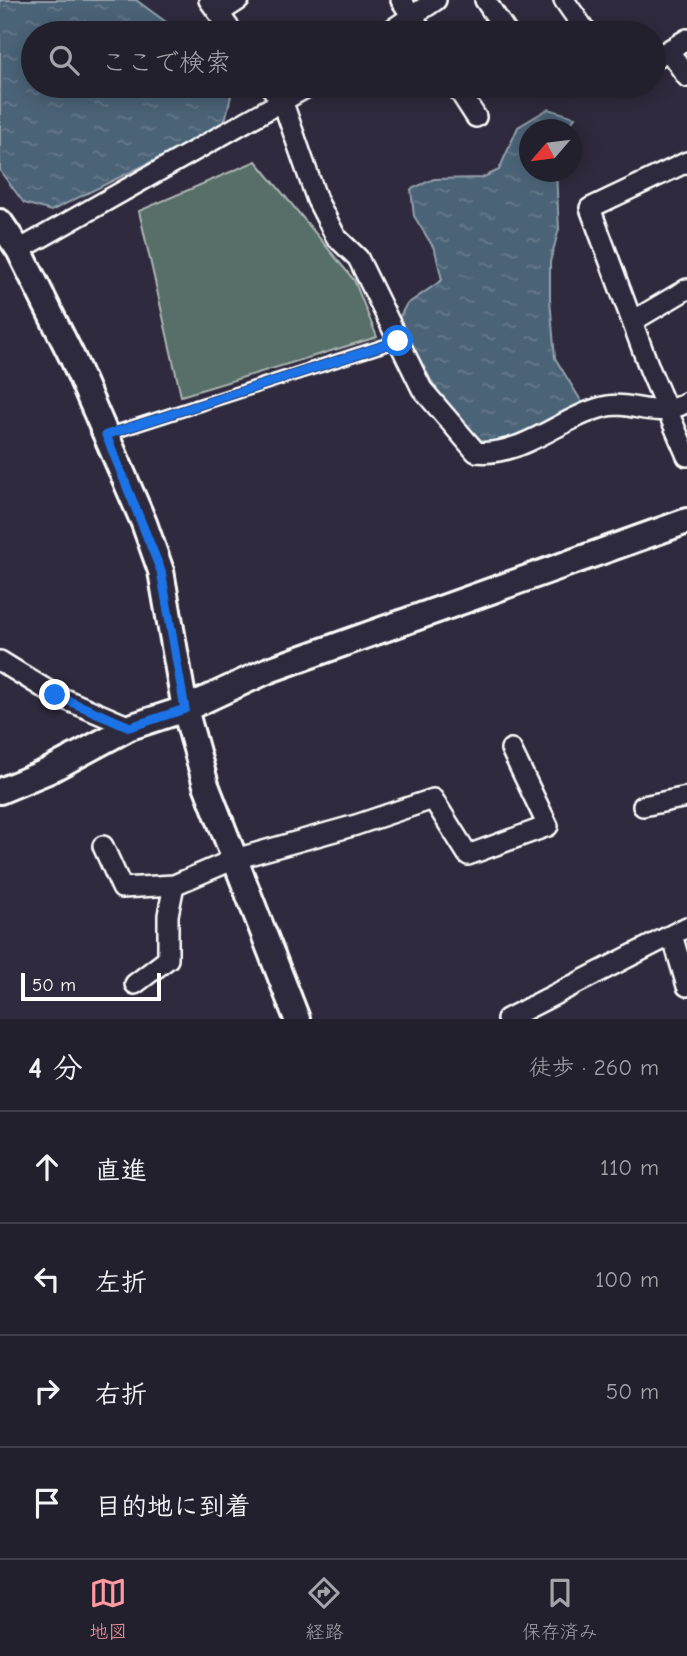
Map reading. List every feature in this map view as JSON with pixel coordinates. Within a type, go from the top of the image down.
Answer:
[{"type":"street","points":[[214,7],[239,0]]},
{"type":"street","points":[[407,8],[436,0]]},
{"type":"street","points":[[485,0],[499,21]]},
{"type":"street","points":[[564,0],[578,21]]},
{"type":"street","points":[[666,52],[687,39]]},
{"type":"street","points":[[666,59],[687,77]]},
{"type":"street","points":[[279,98],[317,200],[336,236],[358,258],[422,389],[476,452],[492,454],[519,445],[604,406],[679,407]]},
{"type":"street","points":[[19,250],[291,98]]},
{"type":"street","points":[[464,98],[476,117]]},
{"type":"street","points":[[687,162],[590,208],[650,370],[679,407],[687,456]]},
{"type":"street","points":[[0,222],[19,250],[74,359],[161,571],[185,709],[206,785],[297,1019]]},
{"type":"street","points":[[633,321],[687,289]]},
{"type":"street","points":[[0,791],[48,771],[130,727],[185,709],[270,670],[687,521]]},
{"type":"street","points":[[0,661],[55,695],[130,727]]},
{"type":"street","points":[[103,846],[122,888],[174,886],[235,859],[356,825],[433,799],[468,855],[548,826],[511,749]]},
{"type":"street","points":[[643,806],[687,797]]},
{"type":"street","points":[[135,984],[168,959],[167,915],[174,886]]},
{"type":"street","points":[[507,1019],[680,931],[687,986]]},
{"type":"lane","points":[[106,435],[398,341]]},
{"type":"green space","points":[[256,161],[354,280],[377,337],[181,396],[139,211]]},
{"type":"water","points":[[0,0],[136,0],[165,21],[21,21],[21,98],[231,98],[225,121],[196,140],[51,211],[24,203],[0,171]]},
{"type":"water","points":[[548,109],[575,117],[574,119],[531,119]]},
{"type":"water","points":[[518,127],[519,182],[557,182],[559,229],[550,262],[555,358],[583,404],[492,450],[447,409],[398,320],[406,305],[442,280],[435,250],[414,216],[411,189],[434,179],[482,178],[499,170]]},
{"type":"route","points":[[55,695],[130,727],[185,709],[161,571],[144,523],[106,435],[398,341]]}]
